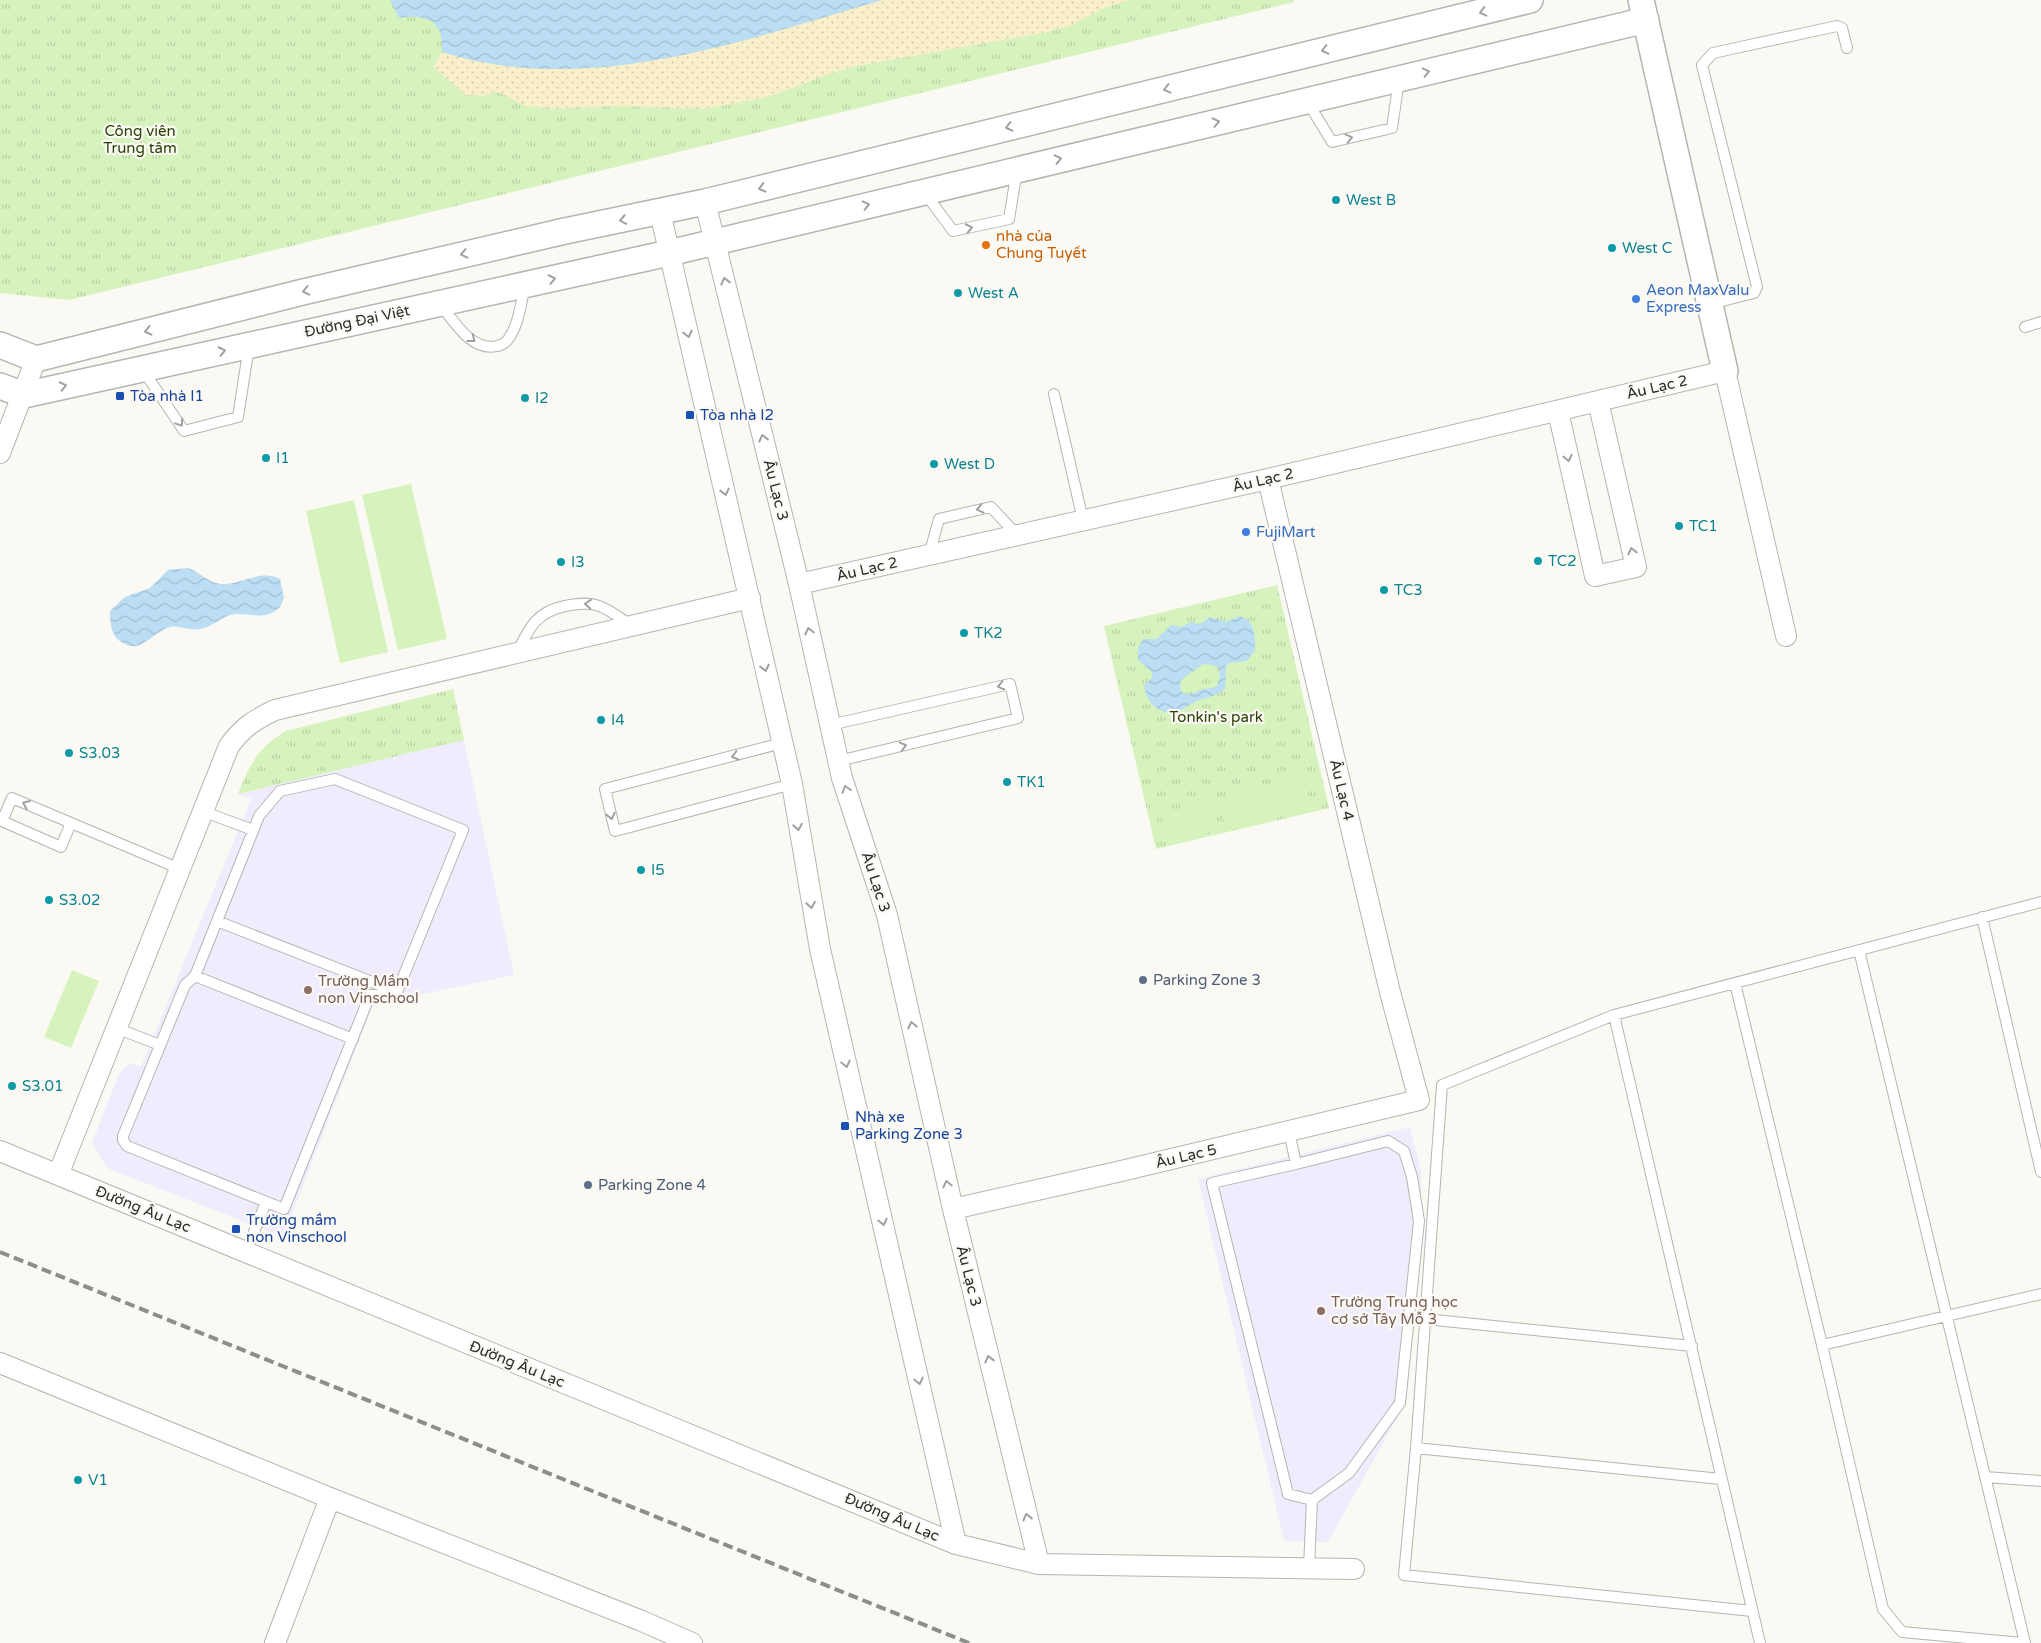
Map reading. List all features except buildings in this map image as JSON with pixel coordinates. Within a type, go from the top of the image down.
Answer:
[{"type":"street","points":[[0,346],[36,360],[303,292],[565,231],[705,202],[1530,0]]},
{"type":"street","points":[[1644,10],[1709,304],[1786,636]]},
{"type":"street","name":"Đường Đại Việt","points":[[24,395],[669,252],[1399,79],[1644,10]]},
{"type":"street","name":"Âu Lạc 3","points":[[705,202],[799,584],[842,778],[887,915],[953,1209],[1038,1564]]},
{"type":"street","points":[[660,212],[792,784],[815,928],[956,1544]]},
{"type":"street","points":[[0,453],[36,360]]},
{"type":"street","name":"Âu Lạc 2","points":[[799,584],[1268,479],[1725,371]]},
{"type":"street","points":[[0,386],[24,395]]},
{"type":"street","points":[[1558,410],[1595,576],[1636,567],[1598,401]]},
{"type":"street","name":"Âu Lạc 4","points":[[1268,479],[1386,973],[1419,1100]]},
{"type":"street","points":[[58,1174],[228,746],[242,729],[258,718],[275,710],[750,598]]},
{"type":"street","name":"Âu Lạc 5","points":[[953,1209],[1289,1132],[1419,1100]]},
{"type":"street","name":"Đường Âu Lạc","points":[[0,1152],[58,1174],[956,1544],[1038,1564],[1296,1572],[1354,1568]]},
{"type":"street","points":[[0,1363],[330,1498],[642,1621],[692,1643]]},
{"type":"street","points":[[275,1643],[330,1498]]},
{"type":"lane","points":[[1709,304],[1754,293],[1757,287],[1702,65],[1713,53],[1837,26],[1842,28],[1847,48]]},
{"type":"lane","points":[[1307,100],[1332,142],[1392,128],[1399,79]]},
{"type":"lane","points":[[924,191],[953,232],[1009,219],[1017,169]]},
{"type":"lane","points":[[440,303],[472,341],[485,347],[498,346],[505,343],[513,330],[525,284]]},
{"type":"lane","points":[[2025,327],[2041,322]]},
{"type":"lane","points":[[142,369],[184,431],[238,417],[249,345]]},
{"type":"lane","points":[[1054,394],[1083,520]]},
{"type":"lane","points":[[929,555],[939,519],[990,507],[1017,535]]},
{"type":"lane","points":[[517,652],[528,630],[536,620],[544,612],[557,607],[574,604],[597,605],[631,626]]},
{"type":"lane","points":[[830,724],[1010,684],[1018,718],[838,761]]},
{"type":"lane","points":[[782,743],[605,789],[615,831],[792,784]]},
{"type":"lane","points":[[335,779],[463,830],[397,992],[370,995],[284,1209],[124,1143],[123,1136],[160,1045],[185,986],[195,976],[259,816],[280,790],[335,779]]},
{"type":"lane","points":[[71,823],[61,847],[2,821],[12,798],[179,868]]},
{"type":"lane","points":[[202,811],[254,830]]},
{"type":"lane","points":[[1752,1611],[1404,1574],[1416,1448],[1442,1085],[1614,1015],[2041,902]]},
{"type":"lane","points":[[1982,917],[2041,1172]]},
{"type":"lane","points":[[217,921],[397,992]]},
{"type":"lane","points":[[1735,983],[1883,1609],[1902,1632],[2024,1643],[1858,950]]},
{"type":"lane","points":[[195,976],[353,1040]]},
{"type":"lane","points":[[1614,1015],[1692,1346],[1720,1479],[1760,1643]]},
{"type":"lane","points":[[116,1028],[160,1045]]},
{"type":"lane","points":[[1289,1132],[1296,1164]]},
{"type":"lane","points":[[1296,1572],[1312,1500],[1349,1473],[1400,1403],[1419,1222],[1412,1177],[1404,1151],[1388,1141],[1212,1183],[1288,1494],[1312,1500]]},
{"type":"lane","points":[[246,1252],[266,1202]]},
{"type":"lane","points":[[1822,1345],[2041,1294]]},
{"type":"lane","points":[[1425,1320],[1692,1346]]},
{"type":"lane","points":[[1416,1448],[1720,1479]]},
{"type":"lane","points":[[1985,1477],[2041,1481]]},
{"type":"shaded area","name":"Trường Mầm non Vinschool","points":[[464,740],[514,975],[373,1005],[283,1237],[107,1168],[92,1143],[119,1074],[130,1063],[141,1067],[251,799],[238,794]]},
{"type":"shaded area","name":"Trường Trung học cơ sở Tây Mỗ 3","points":[[1410,1127],[1421,1170],[1420,1220],[1406,1402],[1328,1542],[1284,1541],[1198,1179]]},
{"type":"green space","name":"Công viên Trung tâm","points":[[0,0],[1294,0],[1294,2],[69,300],[0,293]]},
{"type":"green space","points":[[411,484],[447,639],[398,650],[362,495]]},
{"type":"green space","points":[[354,500],[388,652],[340,663],[306,511]]},
{"type":"green space","name":"Tonkin's park","points":[[1277,585],[1329,808],[1156,849],[1104,626]]},
{"type":"green space","points":[[453,689],[464,740],[238,794],[246,774],[261,750],[286,731]]},
{"type":"green space","points":[[1304,777],[1311,808],[1226,828],[1219,798]]},
{"type":"green space","points":[[1211,801],[1218,830],[1167,842],[1160,813]]},
{"type":"green space","points":[[72,970],[99,981],[71,1048],[44,1037]]},
{"type":"sand","points":[[882,0],[1130,0],[1106,7],[1070,26],[1043,33],[857,66],[835,72],[769,97],[703,109],[617,106],[554,109],[525,106],[496,92],[483,96],[466,95],[433,67],[442,52],[496,65],[552,69],[608,67],[664,59],[720,47]]},
{"type":"water","points":[[390,0],[882,0],[720,47],[664,59],[608,67],[552,69],[496,65],[442,52],[441,36],[435,24],[418,17],[399,18]]},
{"type":"water","points":[[188,568],[213,582],[223,584],[258,576],[273,576],[280,579],[284,598],[280,607],[269,614],[231,615],[200,629],[170,627],[137,646],[131,646],[120,641],[114,634],[111,626],[110,611],[125,597],[150,588],[168,570]]},
{"type":"water","points":[[1239,616],[1248,621],[1253,629],[1255,650],[1247,661],[1229,663],[1226,666],[1225,689],[1176,712],[1164,711],[1154,706],[1147,697],[1144,685],[1152,678],[1152,672],[1138,660],[1138,648],[1143,639],[1157,639],[1171,625],[1182,627],[1191,622],[1202,623],[1210,617],[1226,622]],"holes":[[[1203,664],[1219,668],[1220,676],[1217,686],[1190,694],[1182,692],[1180,688],[1181,680]]]},
{"type":"railway","points":[[0,1252],[969,1643]]},
{"type":"place","name":"West B","points":[[1336,200]]},
{"type":"place","name":"nhà của Chung Tuyết","points":[[986,245]]},
{"type":"place","name":"West C","points":[[1612,248]]},
{"type":"place","name":"West A","points":[[958,293]]},
{"type":"place","name":"Aeon MaxValu Express","points":[[1636,299]]},
{"type":"place","name":"Tòa nhà I1","points":[[120,396]]},
{"type":"place","name":"I2","points":[[525,398]]},
{"type":"place","name":"Tòa nhà I2","points":[[690,415]]},
{"type":"place","name":"I1","points":[[266,458]]},
{"type":"place","name":"West D","points":[[934,464]]},
{"type":"place","name":"TC1","points":[[1679,526]]},
{"type":"place","name":"FujiMart","points":[[1246,532]]},
{"type":"place","name":"TC2","points":[[1538,561]]},
{"type":"place","name":"I3","points":[[561,562]]},
{"type":"place","name":"TC3","points":[[1384,590]]},
{"type":"place","name":"TK2","points":[[964,633]]},
{"type":"place","name":"I4","points":[[601,720]]},
{"type":"place","name":"S3.03","points":[[69,753]]},
{"type":"place","name":"TK1","points":[[1007,782]]},
{"type":"place","name":"I5","points":[[641,870]]},
{"type":"place","name":"S3.02","points":[[49,900]]},
{"type":"place","name":"Parking Zone 3","points":[[1143,980]]},
{"type":"place","name":"Trường Mầm non Vinschool","points":[[308,990]]},
{"type":"place","name":"S3.01","points":[[12,1086]]},
{"type":"place","name":"Nhà xe Parking Zone 3","points":[[845,1126]]},
{"type":"place","name":"Parking Zone 4","points":[[588,1185]]},
{"type":"place","name":"Trường mầm non Vinschool","points":[[236,1229]]},
{"type":"place","name":"Trường Trung học cơ sở Tây Mỗ 3","points":[[1321,1311]]},
{"type":"place","name":"V1","points":[[78,1480]]}]
